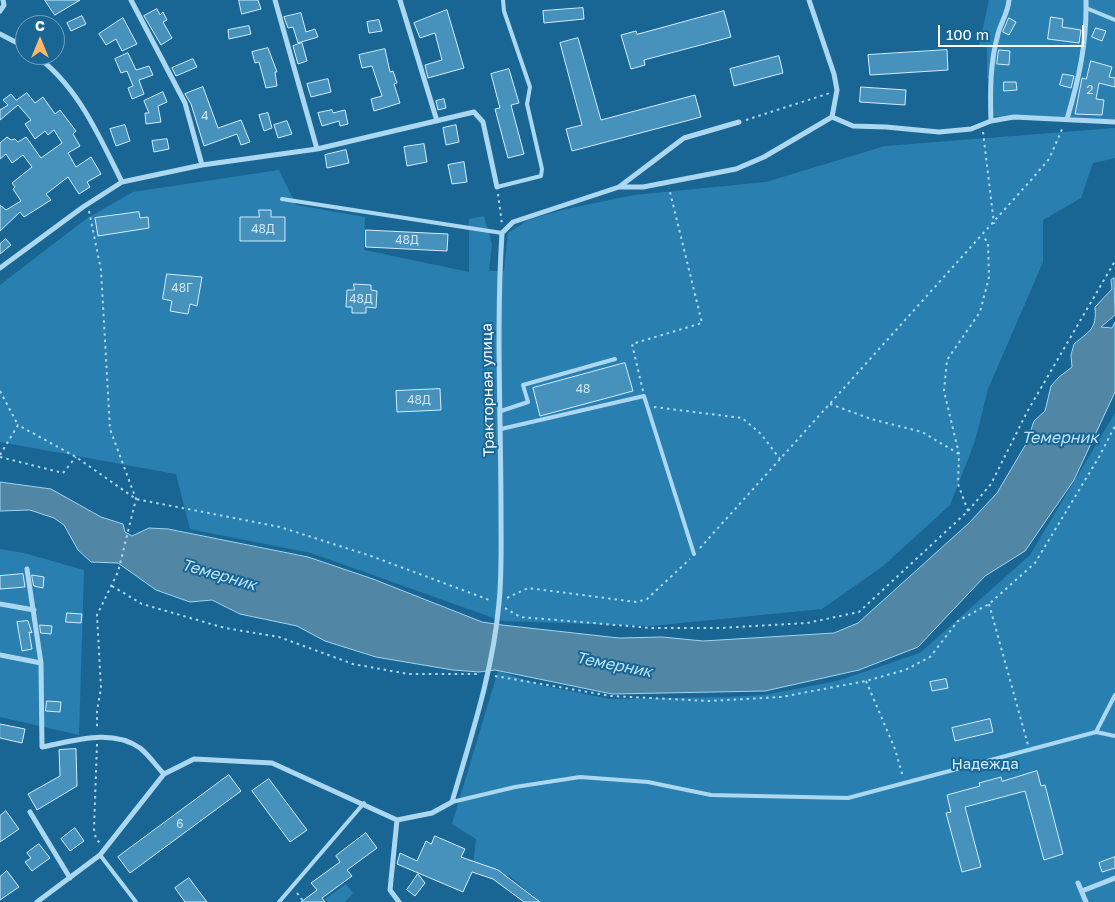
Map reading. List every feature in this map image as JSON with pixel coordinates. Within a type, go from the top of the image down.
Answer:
[{"type":"street","points":[[0,11],[4,5],[3,0]]},
{"type":"street","points":[[131,0],[185,103],[202,165]]},
{"type":"street","points":[[275,0],[317,149]]},
{"type":"street","points":[[400,0],[437,121]]},
{"type":"street","points":[[502,233],[514,222],[619,187],[643,187],[736,170],[764,157],[832,117],[837,90],[834,74],[809,0]]},
{"type":"street","points":[[991,121],[990,78],[998,33],[1008,10],[1009,0]]},
{"type":"street","points":[[1067,119],[1080,76],[1084,52],[1086,0]]},
{"type":"street","points":[[0,34],[15,42]]},
{"type":"street","points":[[49,65],[73,92],[92,123],[122,182]]},
{"type":"street","points":[[0,268],[88,204],[122,182],[202,165],[317,149],[474,112],[483,122],[497,187]]},
{"type":"street","points":[[832,117],[854,126],[939,132],[971,129],[991,121],[1014,117],[1115,122]]},
{"type":"street","points":[[619,187],[684,138],[739,122]]},
{"type":"street","name":"Тракторная улица","points":[[452,802],[488,673],[499,604],[501,411],[498,283],[502,233]]},
{"type":"street","points":[[27,569],[41,663],[42,747],[97,736],[125,740],[141,749],[164,774]]},
{"type":"street","points":[[0,604],[34,610]]},
{"type":"street","points":[[0,655],[41,663]]},
{"type":"street","points":[[37,902],[100,855],[164,774],[194,759],[272,763],[364,803],[397,820],[432,813],[452,802]]},
{"type":"street","points":[[30,812],[70,878]]},
{"type":"street","points":[[397,820],[390,890],[399,902]]},
{"type":"street","points":[[1082,891],[1115,878]]},
{"type":"street","points":[[1078,883],[1086,902]]},
{"type":"lane","points":[[497,187],[541,176],[542,169],[527,104],[530,88],[504,12],[503,0]]},
{"type":"lane","points":[[1086,8],[1115,20]]},
{"type":"lane","points":[[282,199],[502,233]]},
{"type":"lane","points":[[501,411],[528,402],[524,385],[615,359]]},
{"type":"lane","points":[[501,430],[644,396],[694,554]]},
{"type":"lane","points":[[1096,732],[1115,695]]},
{"type":"lane","points":[[452,802],[515,787],[580,777],[648,782],[711,795],[848,798],[1096,732],[1115,736]]},
{"type":"lane","points":[[279,902],[364,803]]},
{"type":"lane","points":[[100,855],[136,902]]},
{"type":"path","points":[[739,122],[837,90]]},
{"type":"path","points":[[499,604],[516,592],[528,588],[636,602],[647,599],[694,554],[994,224],[1049,159],[1067,119]]},
{"type":"path","points":[[982,124],[994,224]]},
{"type":"path","points":[[644,396],[632,344],[702,323],[667,182]]},
{"type":"path","points":[[497,187],[501,206],[502,233]]},
{"type":"path","points":[[88,204],[101,270],[110,429],[136,499],[118,572],[97,615],[101,688],[97,711],[94,829],[96,839],[105,849]]},
{"type":"path","points":[[968,511],[958,484],[959,454],[944,391],[947,360],[980,312],[989,277],[988,244],[983,236]]},
{"type":"path","points":[[0,391],[18,425],[76,457],[136,499],[280,527],[371,556],[499,604],[520,617],[652,628],[721,628],[806,623],[860,612],[968,511],[991,484],[1027,412],[1115,261]]},
{"type":"path","points":[[830,404],[871,419],[922,432],[959,454]]},
{"type":"path","points":[[648,406],[742,418],[761,434],[780,459]]},
{"type":"path","points":[[18,425],[0,456],[63,473],[76,457]]},
{"type":"path","points":[[112,586],[142,604],[225,628],[280,637],[352,664],[408,674],[488,673],[611,696],[709,701],[781,697],[866,681],[905,670],[930,657],[958,621],[989,604],[1035,563],[1100,457],[1115,426]]},
{"type":"path","points":[[989,604],[1030,749]]},
{"type":"path","points":[[866,681],[895,749],[904,783]]},
{"type":"path","points":[[292,887],[303,901]]},
{"type":"green space","points":[[989,0],[1115,0],[1115,124],[992,116],[990,78],[987,78],[987,48],[979,46]]},
{"type":"green space","points":[[1115,128],[1115,158],[1093,163],[1081,198],[1043,220],[1043,262],[988,389],[975,441],[950,505],[883,566],[822,609],[651,626],[502,621],[311,553],[190,529],[176,474],[0,442],[0,285],[86,219],[133,192],[279,170],[296,205],[365,217],[364,250],[469,272],[469,219],[484,216],[492,244],[489,271],[504,271],[508,233],[528,220],[566,209],[634,195],[766,182],[885,146]]},
{"type":"green space","name":"Надежда","points":[[1115,413],[1115,902],[540,902],[510,876],[473,868],[476,839],[452,824],[498,671],[540,685],[610,699],[727,697],[764,695],[837,681],[920,653],[1030,555]]},
{"type":"green space","points":[[0,549],[24,553],[84,570],[79,735],[0,717]]},
{"type":"green space","points":[[346,884],[353,893],[345,902],[328,902],[325,899]]},
{"type":"water","name":"Темерник","points":[[1114,278],[1115,315],[1101,327],[1112,328],[1115,322],[1115,392],[1074,480],[1025,551],[985,576],[918,647],[859,670],[765,691],[612,694],[495,670],[479,672],[453,670],[376,657],[325,641],[297,626],[240,614],[212,600],[190,602],[156,590],[118,563],[91,562],[78,550],[64,525],[54,518],[30,510],[0,511],[0,482],[51,489],[101,517],[123,524],[125,532],[132,536],[149,528],[168,529],[308,557],[373,579],[482,622],[502,625],[619,638],[662,637],[703,641],[834,633],[858,623],[969,523],[997,493],[1026,444],[1034,421],[1045,411],[1051,386],[1072,367],[1071,355],[1074,344],[1091,329],[1095,321],[1095,307],[1112,289],[1111,280]]},
{"type":"building","points":[[45,0],[80,0],[55,15]]},
{"type":"building","points":[[239,0],[258,0],[261,9],[242,14]]},
{"type":"building","points":[[583,8],[584,19],[544,23],[543,11]]},
{"type":"building","points":[[157,9],[160,15],[163,12],[167,20],[163,22],[172,38],[161,45],[144,16]]},
{"type":"building","points":[[447,10],[464,68],[428,78],[425,65],[442,60],[435,33],[420,38],[414,23]]},
{"type":"building","points":[[724,11],[731,37],[644,60],[645,65],[631,69],[621,35],[636,31],[637,34]]},
{"type":"building","points":[[301,13],[306,32],[315,29],[318,37],[298,43],[293,27],[288,28],[284,17]]},
{"type":"building","points":[[82,16],[86,24],[71,31],[67,23]]},
{"type":"building","points":[[1051,17],[1063,19],[1062,27],[1081,30],[1079,43],[1048,39]]},
{"type":"building","points":[[123,18],[137,44],[122,51],[116,39],[106,45],[99,34]]},
{"type":"building","points":[[1009,18],[1016,22],[1009,35],[1003,32]]},
{"type":"building","points":[[379,20],[382,31],[369,33],[367,22]]},
{"type":"building","points":[[249,26],[251,34],[229,39],[228,30]]},
{"type":"building","points":[[1096,28],[1106,31],[1102,41],[1092,37]]},
{"type":"building","points":[[578,38],[601,120],[695,95],[701,117],[572,151],[566,129],[582,125],[560,43]]},
{"type":"building","points":[[302,43],[307,61],[298,64],[293,46]]},
{"type":"building","points":[[268,48],[277,72],[275,72],[277,86],[266,88],[259,62],[255,63],[252,52]]},
{"type":"building","points":[[385,49],[390,72],[393,71],[397,83],[394,84],[400,103],[374,111],[371,99],[382,96],[372,66],[362,68],[359,55]]},
{"type":"building","points":[[947,50],[948,70],[870,75],[868,55]]},
{"type":"building","points":[[999,50],[1010,51],[1009,65],[997,64]]},
{"type":"building","points":[[128,53],[136,70],[149,66],[153,75],[139,80],[144,94],[132,99],[128,88],[133,86],[127,71],[121,73],[115,59]]},
{"type":"building","points":[[779,56],[783,73],[734,86],[730,69]]},
{"type":"building","points":[[193,59],[197,67],[176,76],[172,68]]},
{"type":"building","points":[[1091,61],[1112,67],[1109,77],[1115,78],[1115,87],[1099,83],[1096,99],[1104,100],[1102,115],[1075,114],[1082,78],[1086,79]]},
{"type":"building","points":[[509,69],[519,103],[511,105],[524,154],[508,158],[495,109],[500,108],[491,74]]},
{"type":"building","points":[[1063,74],[1074,76],[1071,88],[1060,85]]},
{"type":"building","points":[[328,79],[331,92],[311,97],[307,84]]},
{"type":"building","points":[[1004,82],[1016,82],[1017,90],[1004,91]]},
{"type":"building","points":[[203,87],[218,128],[241,120],[250,142],[241,145],[237,134],[204,146],[191,104],[185,94]]},
{"type":"building","points":[[861,87],[906,90],[905,105],[860,102]]},
{"type":"building","points":[[163,92],[167,102],[158,106],[161,122],[146,124],[145,113],[149,113],[144,101]]},
{"type":"building","points":[[27,93],[35,103],[43,97],[55,114],[60,110],[76,131],[73,134],[80,146],[68,153],[76,167],[91,157],[101,174],[87,182],[90,187],[79,194],[68,177],[46,194],[51,200],[24,217],[20,212],[0,231],[0,205],[6,210],[21,201],[13,189],[15,187],[12,183],[32,167],[23,155],[12,163],[6,154],[0,159],[0,143],[7,137],[18,142],[26,137],[41,158],[62,143],[54,130],[48,135],[45,131],[35,139],[25,124],[31,120],[18,105],[0,120],[0,110],[8,105],[3,100],[11,94],[16,100]]},
{"type":"building","points":[[444,99],[446,108],[438,110],[436,101]]},
{"type":"building","points":[[332,110],[333,113],[345,110],[348,124],[340,126],[339,121],[322,126],[318,113]]},
{"type":"building","points":[[268,113],[272,128],[264,131],[259,115]]},
{"type":"building","points":[[287,121],[292,134],[278,138],[274,125]]},
{"type":"building","points":[[125,125],[130,141],[116,146],[110,129]]},
{"type":"building","points":[[456,125],[459,142],[446,145],[443,128]]},
{"type":"building","points":[[167,139],[169,149],[154,152],[152,141]]},
{"type":"building","points":[[424,144],[427,162],[407,166],[404,147]]},
{"type":"building","points":[[346,150],[349,163],[327,168],[325,155]]},
{"type":"building","points":[[464,162],[467,182],[452,184],[448,165]]},
{"type":"building","points":[[259,210],[271,210],[271,217],[285,217],[285,241],[240,241],[240,217],[259,217]]},
{"type":"building","points":[[139,212],[140,218],[148,217],[149,228],[98,236],[95,218]]},
{"type":"building","points":[[366,230],[448,234],[447,251],[366,247]]},
{"type":"building","points":[[6,239],[11,245],[0,254],[0,244]]},
{"type":"building","points":[[167,274],[202,277],[197,306],[190,304],[188,314],[170,311],[172,301],[163,299]]},
{"type":"building","points":[[354,284],[371,285],[371,290],[377,291],[376,308],[366,307],[366,313],[352,313],[352,307],[346,307],[347,290],[354,290]]},
{"type":"building","points":[[625,363],[633,391],[540,416],[533,388]]},
{"type":"building","points":[[440,389],[441,410],[397,412],[396,391]]},
{"type":"building","points":[[23,574],[25,587],[0,589],[0,576]]},
{"type":"building","points":[[32,575],[44,577],[43,588],[34,586]]},
{"type":"building","points":[[67,613],[82,614],[81,623],[66,622]]},
{"type":"building","points":[[28,621],[32,633],[29,632],[32,649],[22,651],[17,622]]},
{"type":"building","points":[[40,625],[52,626],[51,634],[41,633]]},
{"type":"building","points":[[946,679],[948,688],[932,691],[930,682]]},
{"type":"building","points":[[47,701],[61,702],[60,712],[46,711]]},
{"type":"building","points":[[990,719],[993,732],[955,741],[952,728]]},
{"type":"building","points":[[0,724],[25,729],[22,743],[0,738]]},
{"type":"building","points":[[76,749],[77,786],[37,810],[28,794],[60,776],[59,750]]},
{"type":"building","points":[[1037,771],[1041,786],[1045,785],[1063,854],[1044,860],[1025,791],[965,807],[981,867],[962,872],[946,813],[951,812],[947,795],[980,786],[979,783],[1001,777],[1002,781]]},
{"type":"building","points":[[229,775],[241,791],[130,873],[118,857]]},
{"type":"building","points":[[269,779],[307,830],[290,842],[252,791]]},
{"type":"building","points":[[6,811],[19,829],[0,842],[0,816]]},
{"type":"building","points":[[75,828],[84,841],[70,851],[61,839]]},
{"type":"building","points":[[366,833],[377,848],[347,870],[352,876],[322,898],[325,902],[301,902],[317,890],[311,883],[340,862],[336,856]]},
{"type":"building","points":[[435,836],[465,849],[461,857],[498,870],[540,902],[524,902],[493,879],[472,872],[463,892],[397,864],[400,853],[417,861],[426,841],[431,844]]},
{"type":"building","points":[[39,844],[50,858],[32,871],[25,862],[31,858],[27,853]]},
{"type":"building","points":[[1115,857],[1115,868],[1102,872],[1099,863]]},
{"type":"building","points":[[7,871],[19,887],[0,900],[0,877]]},
{"type":"building","points":[[418,874],[425,883],[415,896],[407,890]]},
{"type":"building","points":[[189,878],[207,902],[185,902],[175,888]]}]
